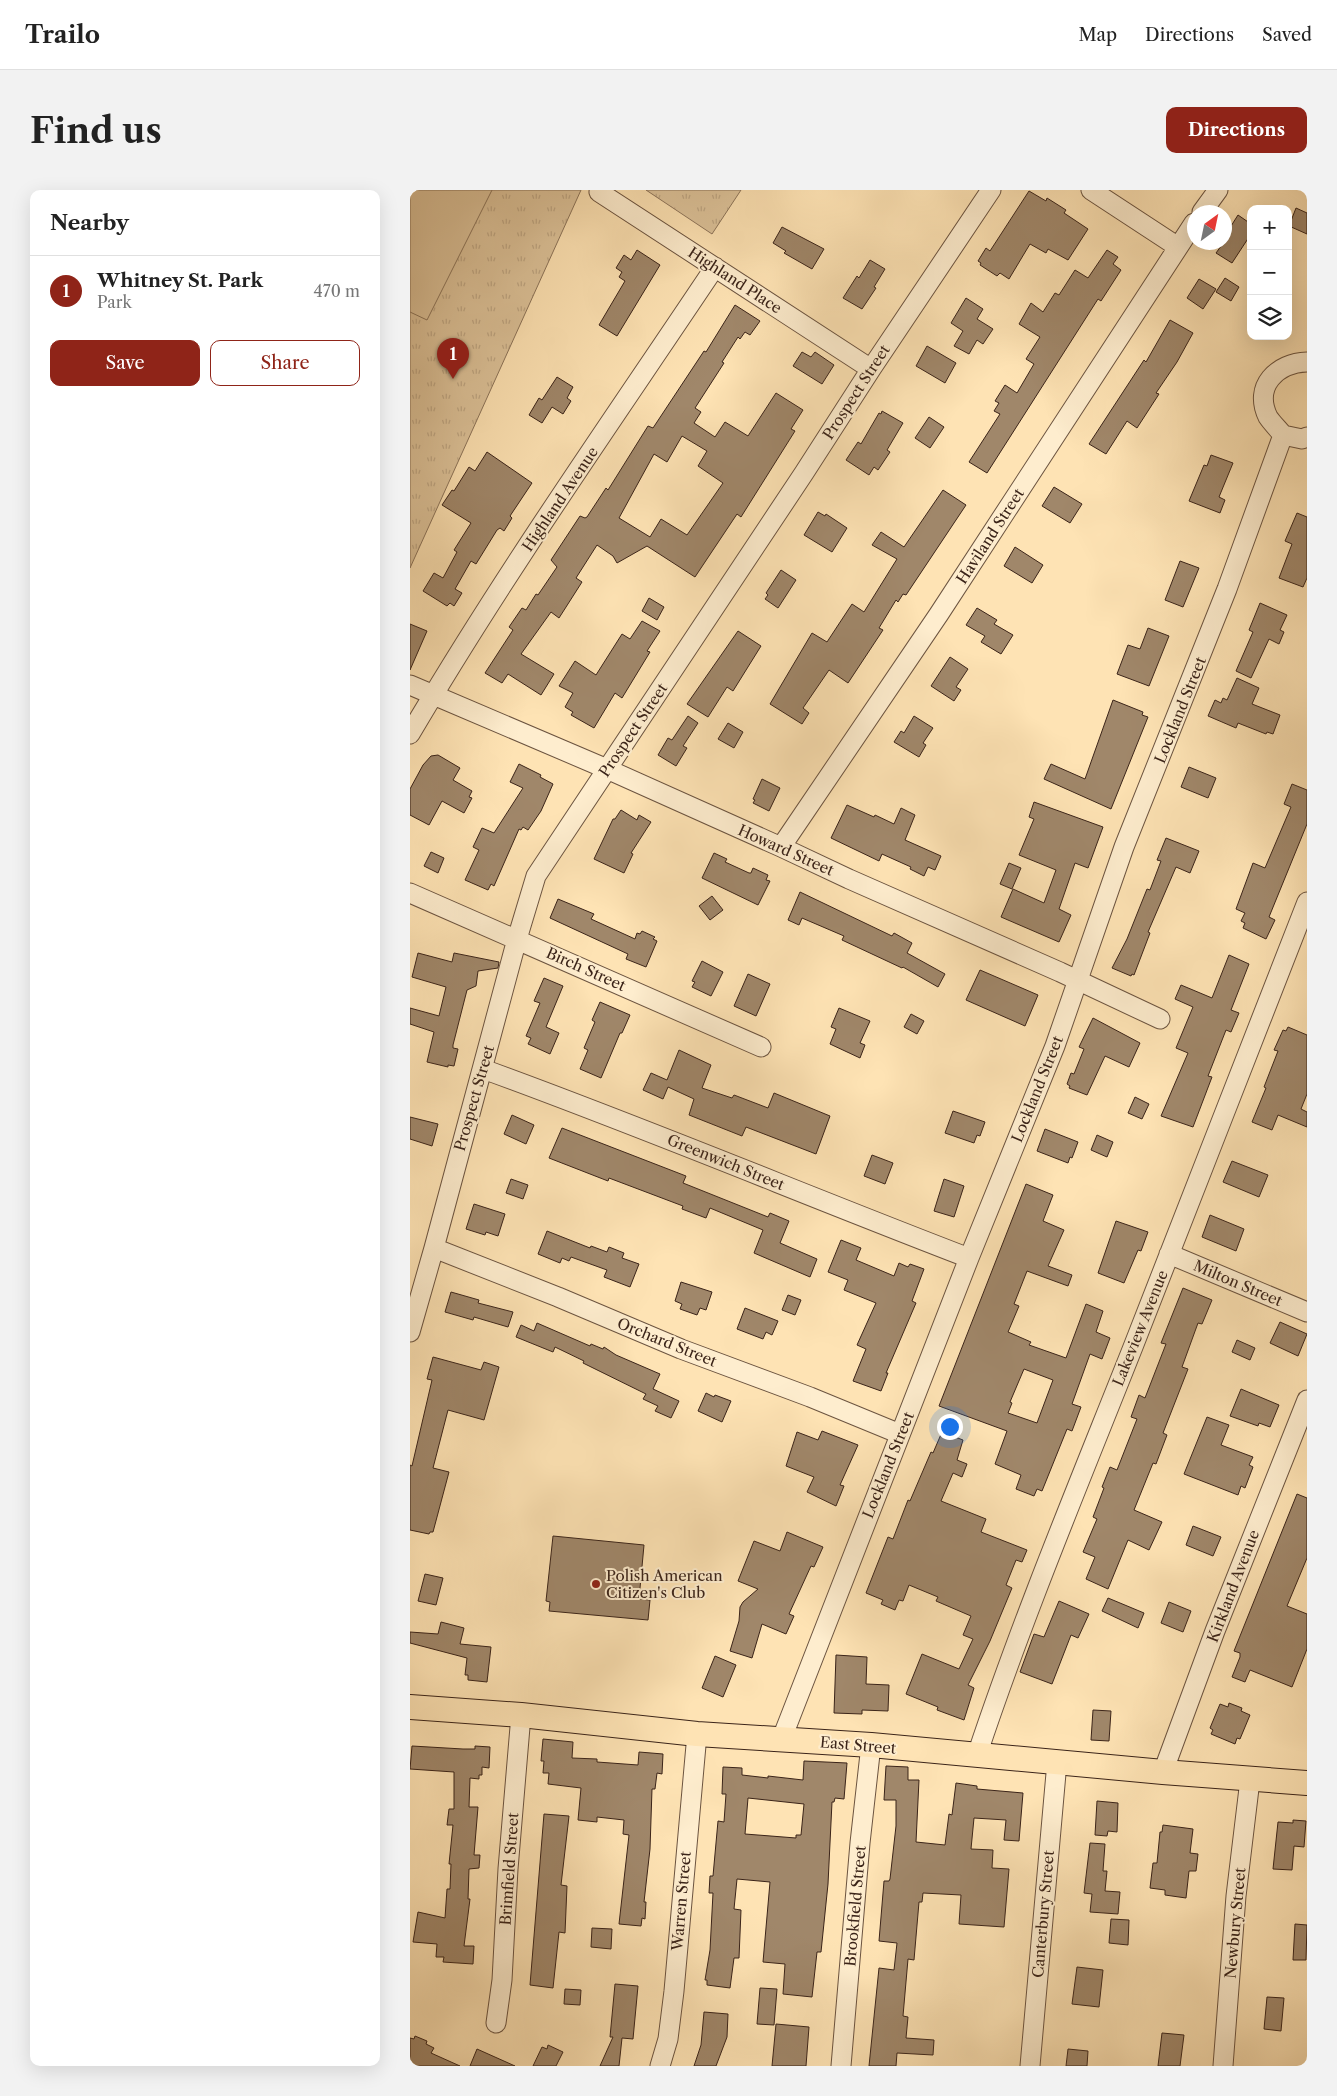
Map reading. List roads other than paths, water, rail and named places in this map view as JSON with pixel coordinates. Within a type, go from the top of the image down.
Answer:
[{"type":"main road","name":"East Street","points":[[410,1707],[521,1715],[697,1734],[871,1745],[1250,1780],[1307,1783]]},
{"type":"street","name":"Prospect Street","points":[[410,1332],[517,939],[536,876],[991,190]]},
{"type":"street","points":[[1091,190],[1178,247]]},
{"type":"street","points":[[1207,205],[1218,190]]},
{"type":"street","name":"Highland Place","points":[[599,192],[871,369]]},
{"type":"street","name":"Haviland Street","points":[[782,847],[939,614],[1187,234]]},
{"type":"street","name":"Highland Avenue","points":[[410,734],[432,696],[528,546],[714,267]]},
{"type":"street","points":[[1307,362],[1293,363],[1278,371],[1266,383],[1264,398],[1268,417],[1283,435],[1302,439],[1307,437]]},
{"type":"street","name":"Lockland Street","points":[[782,1738],[969,1258],[1055,1046],[1124,847],[1222,604],[1283,435]]},
{"type":"street","name":"Howard Street","points":[[410,685],[782,847],[1160,1020]]},
{"type":"street","name":"Birch Street","points":[[410,893],[761,1047]]},
{"type":"street","name":"Lakeview Avenue","points":[[977,1755],[1021,1629],[1067,1510],[1307,902]]},
{"type":"street","name":"Greenwich Street","points":[[483,1069],[584,1106],[969,1258]]},
{"type":"street","name":"Orchard Street","points":[[434,1248],[558,1297],[681,1349],[810,1397],[900,1434]]},
{"type":"street","name":"Milton Street","points":[[1169,1254],[1307,1312]]},
{"type":"street","name":"Kirkland Avenue","points":[[1164,1772],[1216,1631],[1307,1400]]},
{"type":"street","name":"Brimfield Street","points":[[496,2023],[502,1980],[508,1869],[521,1715]]},
{"type":"street","name":"Warren Street","points":[[660,2066],[668,2039],[674,1991],[697,1734]]},
{"type":"street","name":"Brookfield Street","points":[[841,2066],[860,1843],[871,1745]]},
{"type":"street","name":"Canterbury Street","points":[[1030,2066],[1057,1762]]},
{"type":"street","name":"Newbury Street","points":[[1223,2066],[1236,1896],[1250,1780]]},
{"type":"place","name":"Whitney St. Park","points":[[453,379]]},
{"type":"place","name":"Polish American Citizen's Club","points":[[596,1584]]}]
